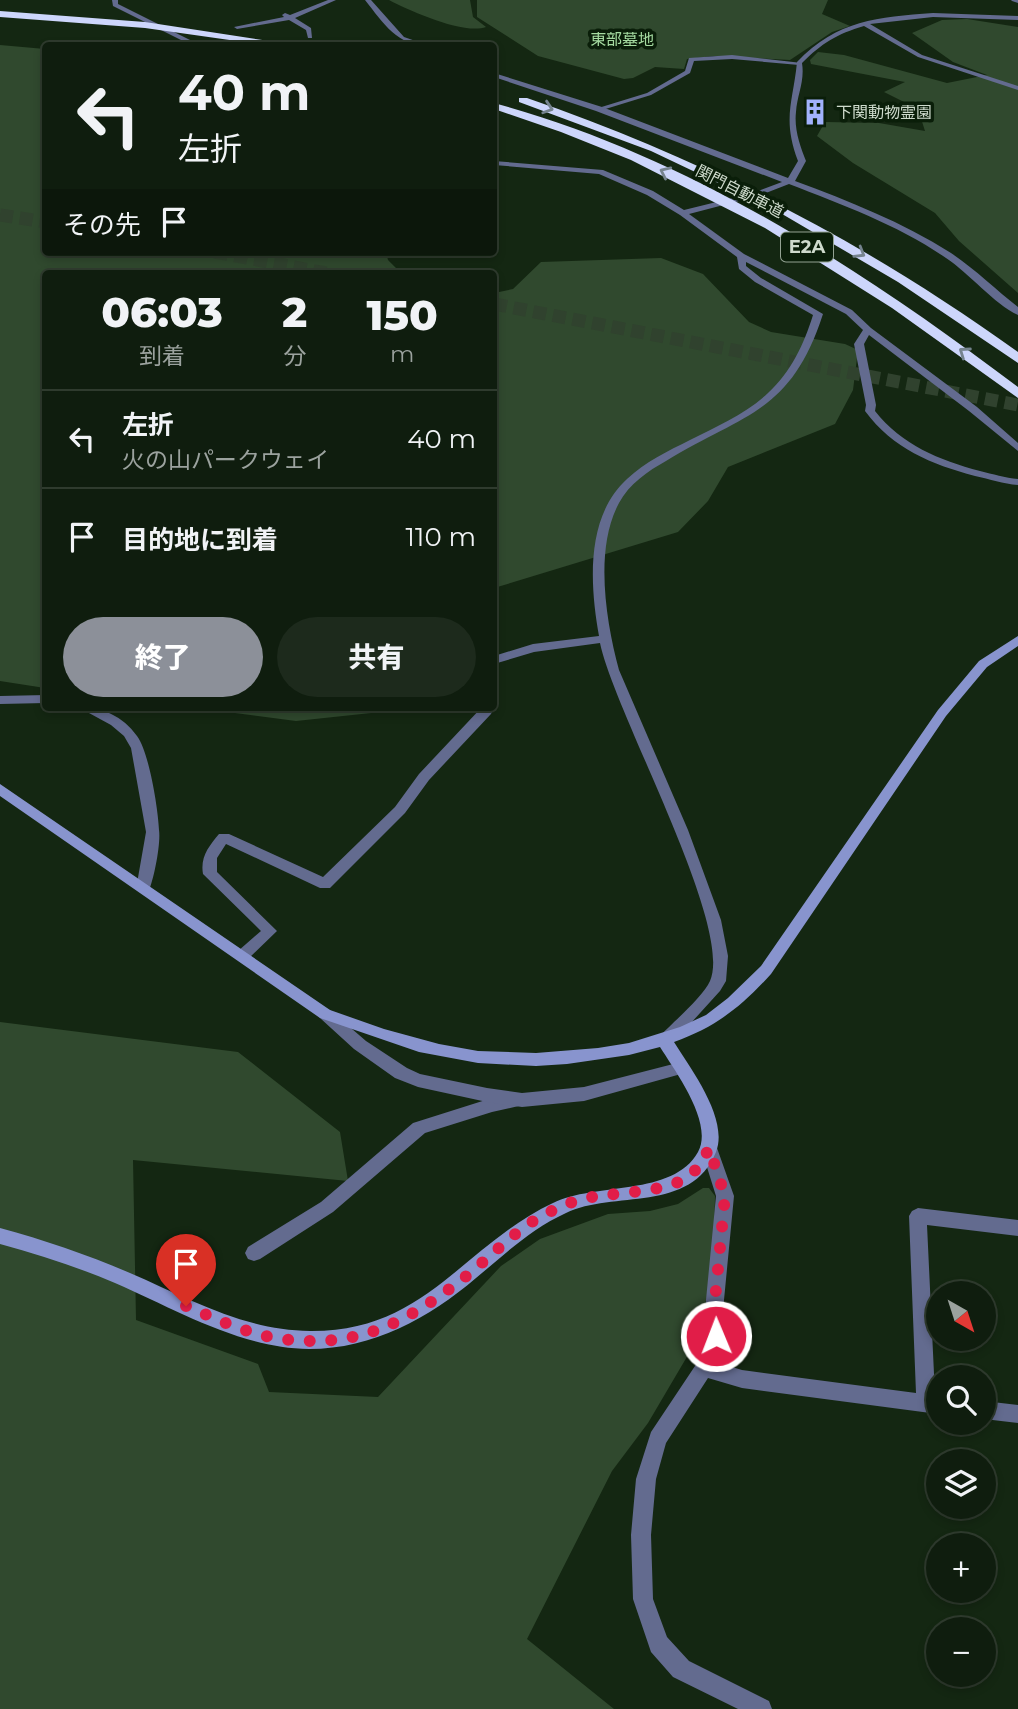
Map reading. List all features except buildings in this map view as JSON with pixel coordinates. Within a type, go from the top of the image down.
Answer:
[{"type":"highway","points":[[0,14],[201,31],[271,42]]},
{"type":"highway","points":[[0,24],[130,34],[191,42]]},
{"type":"highway","points":[[77,32],[130,34]]},
{"type":"highway","name":"関門自動車道","points":[[506,95],[601,127],[671,155],[782,208],[884,268],[1018,359]]},
{"type":"highway","name":"関門自動車道","points":[[497,107],[577,134],[700,189],[791,237],[918,320],[1018,394]]},
{"type":"street","points":[[115,0],[115,5],[120,10],[191,42]]},
{"type":"street","points":[[237,27],[289,18],[333,0]]},
{"type":"street","points":[[368,0],[402,38],[414,42]]},
{"type":"street","points":[[313,8],[322,12]]},
{"type":"street","points":[[279,11],[309,29],[310,37]]},
{"type":"street","points":[[799,63],[810,51],[834,36],[865,24],[897,17],[929,14],[1018,18]]},
{"type":"street","points":[[865,24],[920,56],[1018,88]]},
{"type":"street","points":[[598,109],[665,87],[688,72],[691,59],[732,57],[799,63]]},
{"type":"street","points":[[684,213],[773,188],[796,176],[802,161],[793,134],[792,111],[801,76],[799,63]]},
{"type":"street","points":[[497,76],[598,109],[859,208],[919,237],[966,267],[1018,312]]},
{"type":"street","points":[[497,163],[584,169],[609,174],[684,213],[741,256],[838,306],[973,409],[1018,448]]},
{"type":"street","points":[[666,1041],[718,982],[722,958],[717,925],[702,881],[613,671],[599,590],[601,544],[606,520],[623,490],[653,464],[758,407],[783,384],[809,346],[818,314],[758,280],[742,267],[741,256]]},
{"type":"street","points":[[867,330],[859,344],[870,411],[880,426],[915,451],[936,462],[1018,482]]},
{"type":"street","points":[[497,659],[533,648],[606,639]]},
{"type":"street","points":[[325,1014],[385,1036],[478,1057],[566,1056],[612,1051],[666,1041],[713,1018],[741,996],[766,970],[942,713],[983,664],[1018,640]]},
{"type":"street","points":[[0,701],[42,699]]},
{"type":"street","points":[[92,711],[121,725],[132,736],[138,748],[153,832],[143,889]]},
{"type":"street","points":[[243,955],[270,931],[210,874],[207,864],[210,856],[224,837],[325,884],[400,810],[424,777],[487,711]]},
{"type":"street","points":[[0,789],[243,955],[325,1014],[387,1065],[418,1080],[487,1096],[522,1100]]},
{"type":"street","points":[[666,1041],[699,1098],[708,1127],[709,1148],[725,1196],[715,1300],[716,1336],[704,1368],[658,1438],[646,1479],[641,1535],[643,1599],[659,1644],[681,1669],[761,1709]]},
{"type":"street","points":[[254,1253],[327,1207],[419,1128],[492,1105],[583,1094],[681,1068]]},
{"type":"street","points":[[0,1236],[121,1278],[226,1323],[274,1338],[342,1339],[376,1332],[406,1319],[468,1274],[519,1231],[550,1212],[579,1200],[659,1188],[690,1176],[709,1148]]},
{"type":"street","points":[[929,1365],[918,1216],[1018,1228]]},
{"type":"street","points":[[704,1368],[742,1379],[926,1404]]},
{"type":"street","points":[[996,1411],[1018,1414]]},
{"type":"green space","points":[[389,0],[470,0],[473,17],[486,27],[476,29],[451,25]]},
{"type":"green space","name":"東部墓地","points":[[477,0],[828,0],[822,14],[850,26],[832,32],[790,60],[713,56],[687,59],[684,69],[655,67],[633,78],[624,79],[538,56],[477,17]]},
{"type":"green space","points":[[967,19],[1018,27],[1018,293],[959,241],[935,213],[853,163],[817,136],[825,122],[879,123],[925,131],[918,109],[884,92],[905,82],[811,64],[810,60],[818,52],[844,55],[947,83],[987,75],[953,62],[912,33],[942,20]]},
{"type":"green space","points":[[0,45],[42,49],[42,256],[387,256],[398,270],[42,270],[42,688],[0,681]]},
{"type":"green space","points":[[661,258],[703,274],[749,322],[771,332],[845,344],[858,350],[853,390],[835,424],[728,467],[708,501],[678,532],[497,587],[497,292],[513,289],[541,262]]},
{"type":"green space","points":[[220,711],[390,711],[296,721]]},
{"type":"green space","points":[[0,1022],[238,1052],[340,1132],[348,1181],[133,1160],[136,1320],[258,1364],[269,1392],[378,1397],[501,1266],[540,1239],[608,1214],[650,1211],[678,1204],[703,1188],[709,1188],[715,1196],[713,1280],[688,1355],[648,1423],[612,1471],[527,1639],[614,1709],[0,1709]]},
{"type":"tunnel","points":[[0,215],[42,221]]},
{"type":"tunnel","points":[[236,256],[310,270]]},
{"type":"tunnel","points":[[497,305],[1018,405]]},
{"type":"place","name":"下関動物霊園","points":[[815,112]]},
{"type":"route","points":[[186,1306],[226,1323],[274,1338],[342,1339],[376,1332],[406,1319],[468,1274],[519,1231],[550,1212],[579,1200],[659,1188],[690,1176],[701,1164],[709,1148],[719,1170],[725,1196],[715,1300],[716,1336]]}]
